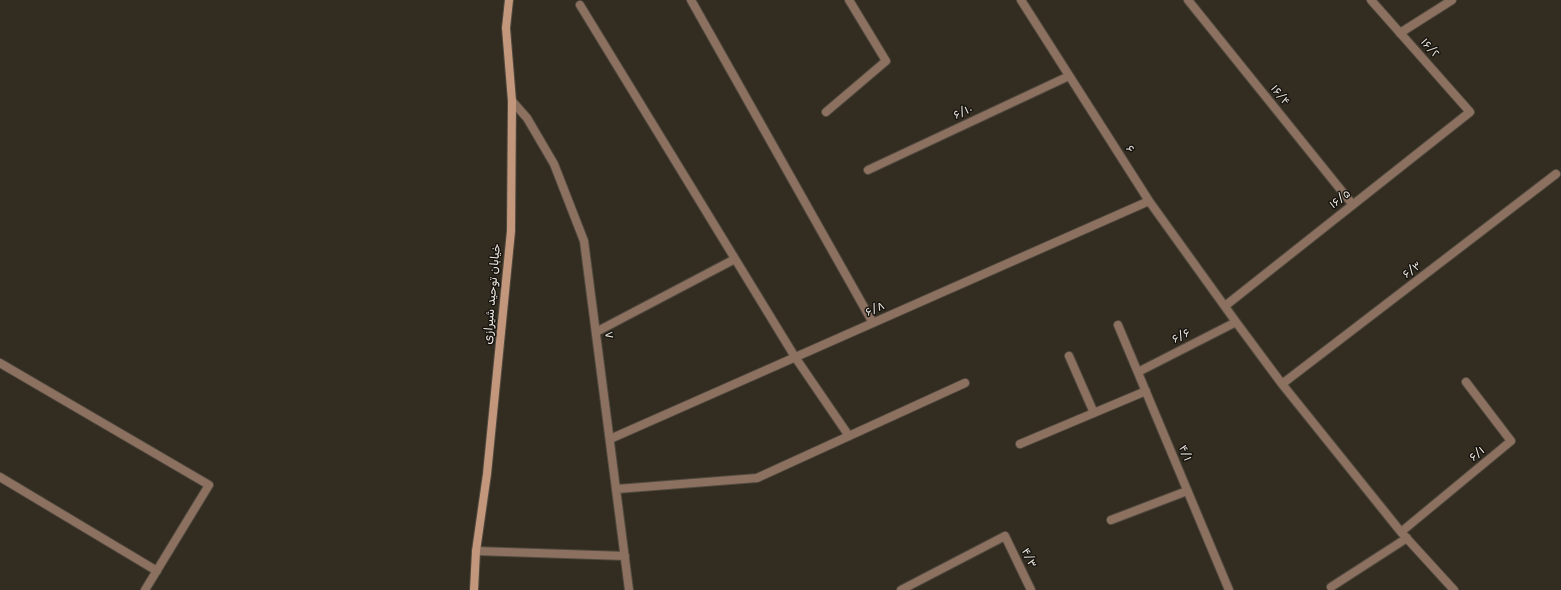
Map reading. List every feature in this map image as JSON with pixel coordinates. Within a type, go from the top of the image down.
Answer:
[{"type":"street","name":"خیابان توحید شیرازی","points":[[474,590],[476,550],[487,474],[510,231],[512,101],[506,28],[509,0]]},
{"type":"street","points":[[691,0],[873,323]]},
{"type":"street","points":[[826,112],[886,61],[849,0]]},
{"type":"street","name":"۶","points":[[1021,0],[1149,201],[1236,322],[1282,384],[1404,535],[1454,590]]},
{"type":"street","name":"۱۶/۴","points":[[1188,0],[1353,205]]},
{"type":"street","name":"۱۶/۲","points":[[1371,0],[1470,112]]},
{"type":"street","points":[[1400,33],[1452,0]]},
{"type":"street","points":[[580,5],[795,357],[849,436]]},
{"type":"street","name":"۶/۱۰","points":[[868,170],[1069,76]]},
{"type":"street","name":"۷","points":[[512,101],[527,118],[554,164],[584,241],[629,590]]},
{"type":"street","name":"۱۶/۵","points":[[1225,306],[1470,112]]},
{"type":"street","name":"۶/۳","points":[[1282,384],[1556,174]]},
{"type":"street","name":"۶/۸","points":[[610,439],[1149,201]]},
{"type":"street","points":[[596,332],[735,259]]},
{"type":"street","name":"۶/۶","points":[[1138,372],[1236,322]]},
{"type":"street","name":"۴/۱","points":[[1118,325],[1229,590]]},
{"type":"street","points":[[1069,356],[1094,413]]},
{"type":"street","points":[[0,363],[209,485],[145,590]]},
{"type":"street","name":"۶/۱","points":[[1404,535],[1511,441],[1466,382]]},
{"type":"street","points":[[617,489],[757,478],[965,383]]},
{"type":"street","points":[[1020,444],[1146,391]]},
{"type":"street","points":[[0,477],[157,571]]},
{"type":"street","points":[[1111,520],[1187,491]]},
{"type":"street","points":[[1331,587],[1404,535]]},
{"type":"street","name":"۴/۳","points":[[901,590],[1006,536],[1031,590]]},
{"type":"street","points":[[476,550],[625,556]]}]
